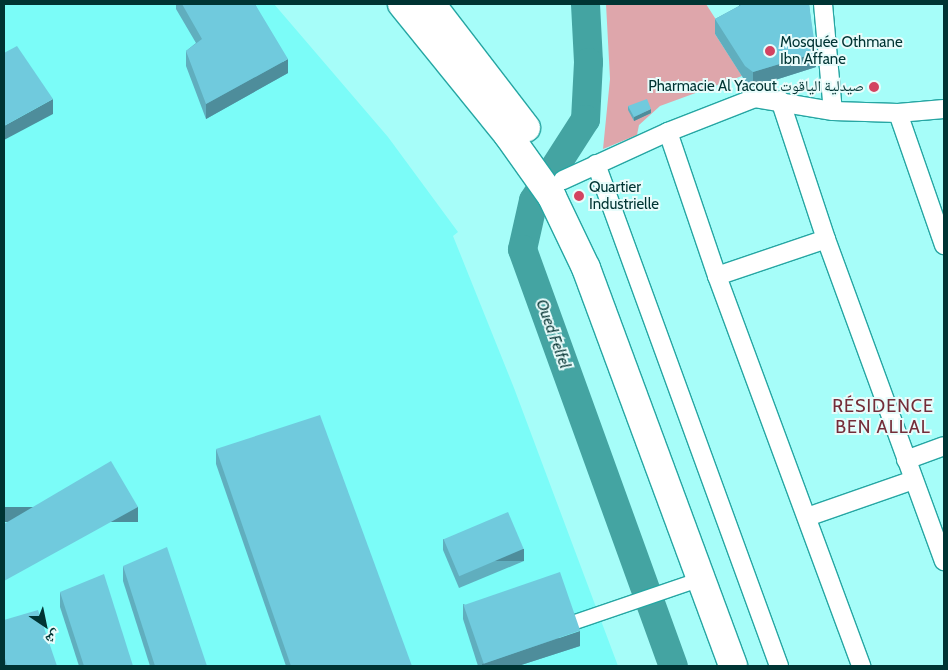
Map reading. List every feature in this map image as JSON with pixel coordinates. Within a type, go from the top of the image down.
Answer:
[{"type":"highway","points":[[402,4],[552,176],[733,666]]},
{"type":"highway","points":[[431,4],[552,176],[748,666]]},
{"type":"street","points":[[823,4],[833,111]]},
{"type":"street","points":[[552,176],[596,164],[668,132],[755,98],[780,100],[833,111],[898,113],[944,109]]},
{"type":"street","points":[[780,100],[826,239],[944,561]]},
{"type":"street","points":[[898,113],[944,245]]},
{"type":"street","points":[[668,132],[717,276],[861,666]]},
{"type":"street","points":[[596,164],[779,666]]},
{"type":"street","points":[[717,276],[826,239]]},
{"type":"street","points":[[906,460],[944,446]]},
{"type":"street","points":[[807,517],[913,480]]},
{"type":"street","points":[[572,623],[701,579]]},
{"type":"shaded area","points":[[4,4],[274,4],[388,137],[458,232],[453,236],[514,388],[618,666],[4,666]]},
{"type":"shaded area","points":[[606,4],[706,4],[722,29],[715,34],[742,76],[660,106],[639,125],[637,135],[603,149],[610,79]]},
{"type":"building","points":[[182,4],[255,4],[288,59],[206,104],[186,51],[202,39]]},
{"type":"building","name":"Mosquée Othmane Ibn Affane","points":[[740,4],[809,4],[816,53],[753,72],[745,66],[715,19]]},
{"type":"building","points":[[17,46],[53,99],[4,126],[4,53]]},
{"type":"building","points":[[647,99],[651,109],[634,117],[628,106]]},
{"type":"building","points":[[320,415],[412,666],[291,666],[216,449]]},
{"type":"building","points":[[111,461],[138,507],[4,581],[4,524]]},
{"type":"building","points":[[508,512],[524,549],[459,576],[444,539]]},
{"type":"building","points":[[167,547],[207,666],[155,666],[123,566]]},
{"type":"building","points":[[560,572],[580,631],[484,664],[464,605]]},
{"type":"building","points":[[104,574],[133,666],[84,666],[60,592]]},
{"type":"building","points":[[38,610],[57,666],[7,666],[4,655],[4,620]]},
{"type":"waterway","name":"Oued Felfel","points":[[585,4],[588,62],[585,119],[533,200],[522,249],[673,666]]},
{"type":"place","name":"Mosquée Othmane Ibn Affane","points":[[770,51]]},
{"type":"place","name":"Pharmacie Al Yacout صيدلية الياقوت","points":[[874,87]]},
{"type":"place","name":"Quartier Industrielle","points":[[579,196]]},
{"type":"district","name":"RÉSIDENCE BEN ALLAL","points":[[883,417]]}]
